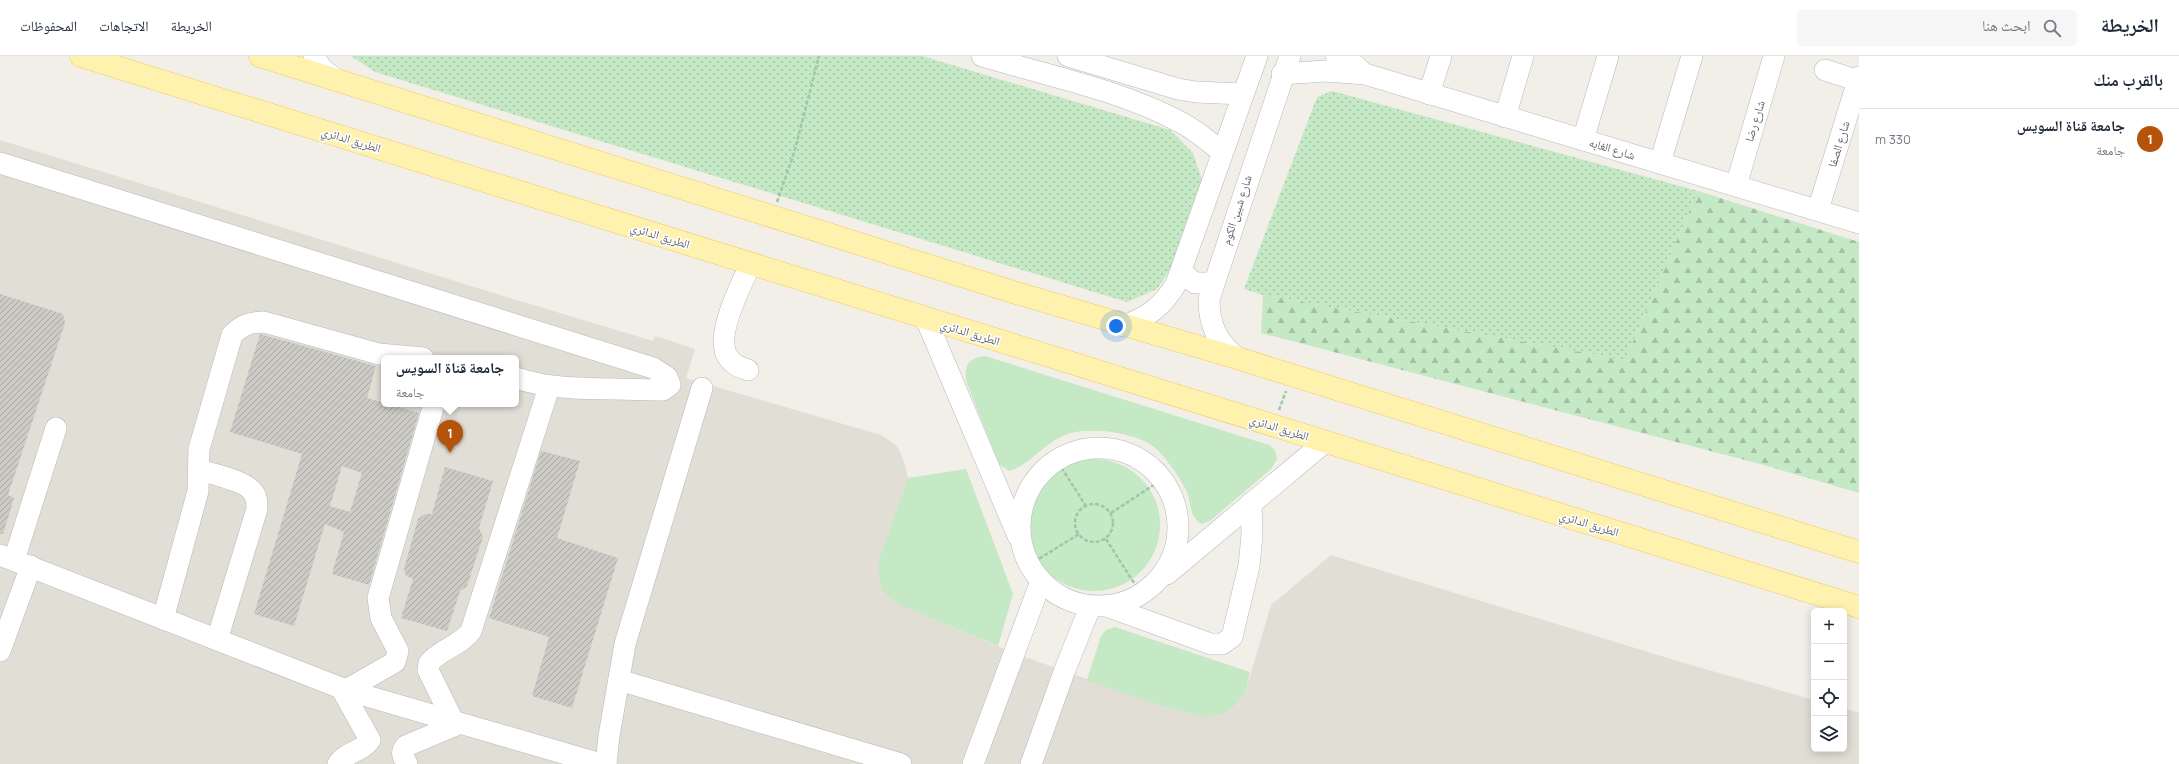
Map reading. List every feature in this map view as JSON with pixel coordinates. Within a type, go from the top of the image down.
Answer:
[{"type":"main road","name":"الطريق الدائري","points":[[81,56],[926,319],[1277,415],[1325,442],[1859,607]]},
{"type":"main road","points":[[260,56],[1123,326],[1237,358],[1859,552]]},
{"type":"street","points":[[314,56],[322,69],[337,80]]},
{"type":"street","points":[[982,56],[1032,63],[1116,95],[1184,124],[1222,152]]},
{"type":"street","points":[[1068,56],[1178,89],[1196,92],[1243,94]]},
{"type":"street","points":[[1123,326],[1148,315],[1159,307],[1168,296],[1181,272],[1257,56]]},
{"type":"street","name":"شارع الغابه","points":[[1336,56],[1356,66],[1365,74]]},
{"type":"street","points":[[1429,94],[1441,56]]},
{"type":"street","points":[[1505,117],[1523,56]]},
{"type":"street","points":[[1583,140],[1608,56]]},
{"type":"street","points":[[1660,163],[1692,56]]},
{"type":"street","name":"شارع رضا","points":[[1736,186],[1774,56]]},
{"type":"street","name":"شارع الغابه","points":[[1286,65],[1325,71],[1365,74],[1859,223]]},
{"type":"street","name":"شارع شبين الكوم","points":[[1237,358],[1224,347],[1214,333],[1209,316],[1209,299],[1213,283],[1286,65]]},
{"type":"street","points":[[1825,70],[1859,79]]},
{"type":"street","name":"شارع الصفا","points":[[1818,210],[1859,79]]},
{"type":"street","points":[[0,163],[653,368],[667,377],[670,385],[663,390],[549,386],[519,379]]},
{"type":"street","points":[[748,370],[736,366],[727,356],[723,344],[732,308],[751,264]]},
{"type":"street","points":[[1181,272],[1185,277],[1195,283],[1213,283]]},
{"type":"street","points":[[926,319],[1021,545],[1035,573],[1057,594],[1098,606],[1211,644],[1222,644],[1232,637],[1249,566],[1252,535],[1251,503]]},
{"type":"street","points":[[163,619],[198,491],[200,470],[199,450],[232,334],[241,326],[252,322],[264,322],[379,354],[390,355]]},
{"type":"street","points":[[456,723],[428,670],[428,663],[439,653],[466,639],[471,631],[549,386]]},
{"type":"street","points":[[606,764],[625,644],[702,388]]},
{"type":"street","points":[[344,689],[395,662],[398,657],[398,651],[381,618],[378,598],[433,407]]},
{"type":"street","points":[[0,651],[15,560],[56,428]]},
{"type":"street","points":[[1098,606],[1125,602],[1148,590],[1325,442]]},
{"type":"street","points":[[1021,545],[1019,524],[1022,503],[1031,484],[1040,473],[1062,456],[1083,448],[1106,447],[1128,452],[1147,463],[1163,479],[1174,500],[1179,523],[1177,546],[1168,568],[1148,590]]},
{"type":"street","points":[[200,470],[244,484],[252,490],[257,499],[257,509],[217,640]]},
{"type":"street","points":[[15,560],[344,689],[600,764]]},
{"type":"street","points":[[973,764],[1035,573]]},
{"type":"street","points":[[1031,764],[1064,672],[1098,606]]},
{"type":"street","points":[[619,680],[901,764]]},
{"type":"street","points":[[338,764],[346,756],[362,749],[370,740],[344,689]]},
{"type":"street","points":[[407,764],[402,756],[403,749],[406,746],[456,723]]},
{"type":"path","points":[[772,217],[794,153],[819,56]]},
{"type":"path","points":[[1277,415],[1291,375]]},
{"type":"path","points":[[1062,456],[1061,467],[1086,506]]},
{"type":"path","points":[[1111,513],[1163,479]]},
{"type":"path","points":[[1096,504],[1102,505],[1111,513],[1114,525],[1106,539],[1092,542],[1086,540],[1079,534],[1075,524],[1076,518],[1079,512],[1086,506],[1096,504]]},
{"type":"path","points":[[1035,573],[1079,534]]},
{"type":"path","points":[[1106,539],[1132,580],[1148,590]]},
{"type":"shaded area","points":[[0,140],[510,298],[653,341],[655,336],[695,349],[686,378],[881,435],[897,446],[904,461],[908,478],[879,559],[906,608],[1014,653],[1163,706],[1193,715],[1245,693],[1271,605],[1331,555],[1684,663],[1811,699],[1811,752],[1847,752],[1847,709],[1859,713],[1859,764],[0,764]]},
{"type":"green space","points":[[351,56],[922,56],[1170,130],[1193,153],[1202,180],[1174,264],[1157,289],[1127,302],[375,72]]},
{"type":"green space","points":[[1332,91],[1698,191],[1625,360],[1263,295],[1244,289],[1317,97]]},
{"type":"green space","points":[[1698,191],[1859,242],[1859,493],[1764,465],[1261,333],[1263,295],[1625,360]]},
{"type":"green space","points":[[985,356],[1269,445],[1275,450],[1277,459],[1271,469],[1210,521],[1201,524],[1192,513],[1187,492],[1163,456],[1154,447],[1146,442],[1123,434],[1098,431],[1074,432],[1050,443],[1030,460],[1009,471],[999,464],[966,381],[966,370],[971,360]]},
{"type":"green space","points":[[1101,459],[1113,461],[1125,466],[1141,478],[1153,494],[1158,506],[1160,525],[1158,544],[1153,556],[1141,572],[1125,584],[1113,589],[1087,591],[1075,589],[1063,584],[1047,572],[1035,556],[1030,544],[1028,518],[1030,506],[1035,494],[1047,478],[1063,466],[1075,461]]},
{"type":"green space","points":[[966,469],[1013,594],[998,646],[906,608],[890,598],[882,589],[879,579],[879,559],[908,478]]},
{"type":"green space","points":[[1115,627],[1250,672],[1245,693],[1234,706],[1224,713],[1206,717],[1193,715],[1163,706],[1087,680],[1101,636],[1106,630]]},
{"type":"building","points":[[0,294],[63,314],[65,323],[8,495],[14,498],[3,534],[0,534]]},
{"type":"building","points":[[260,334],[376,366],[367,398],[381,402],[381,407],[398,407],[419,413],[369,585],[332,574],[344,532],[325,524],[294,626],[254,614],[302,454],[230,432]],"holes":[[[342,466],[362,473],[350,512],[330,506]]]},
{"type":"building","points":[[541,451],[580,461],[557,538],[618,558],[572,708],[532,696],[549,637],[489,618]]},
{"type":"building","points":[[445,467],[493,481],[479,528],[483,537],[467,586],[460,591],[447,631],[401,618],[413,579],[406,576],[404,569],[418,519],[425,514],[432,514]]},
{"type":"place","name":"جامعة قناة السويس","points":[[450,453]]}]
